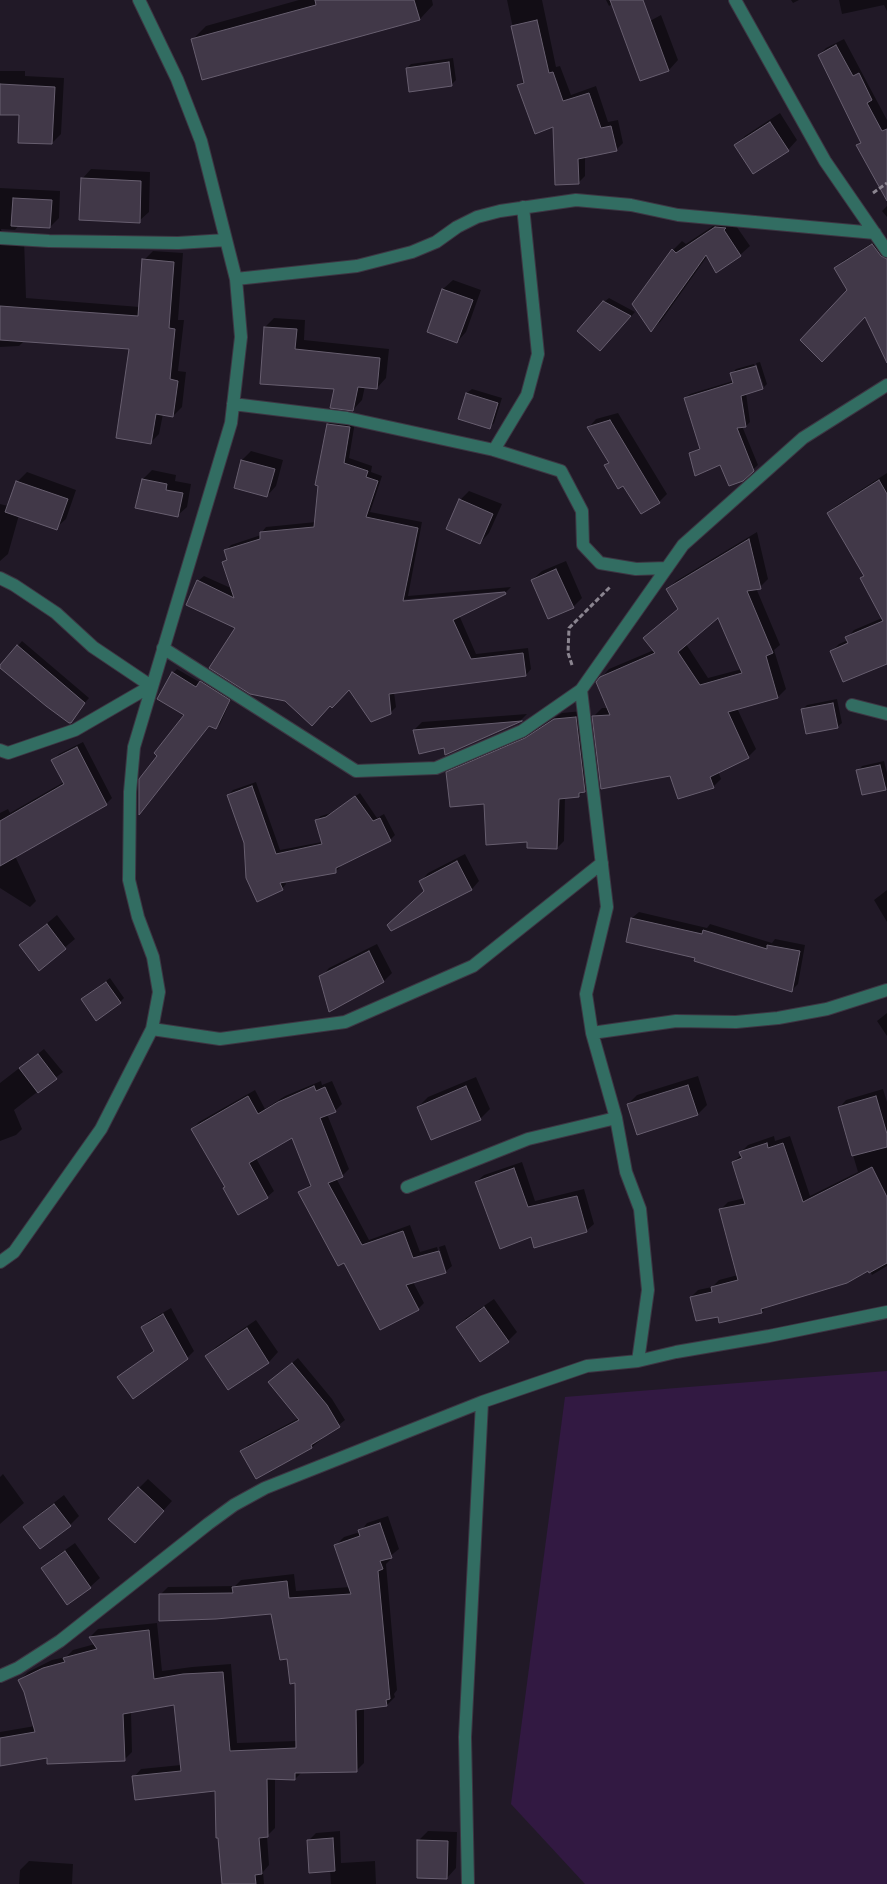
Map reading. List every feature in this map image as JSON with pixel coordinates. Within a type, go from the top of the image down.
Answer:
[{"type":"street","points":[[0,1262],[14,1252],[101,1129],[152,1029],[159,992],[153,957],[138,917],[129,880],[130,792],[134,747],[231,423],[241,337],[236,279],[201,141],[177,79],[140,0]]},
{"type":"street","points":[[735,0],[825,161],[887,252]]},
{"type":"street","points":[[236,279],[357,266],[412,252],[436,242],[456,228],[477,217],[500,211],[576,200],[631,204],[678,215],[875,234]]},
{"type":"street","points":[[494,450],[527,395],[538,354],[523,208]]},
{"type":"street","points":[[0,238],[49,241],[178,243],[226,240]]},
{"type":"street","points":[[163,648],[356,771],[436,768],[522,731],[581,690],[683,545],[803,438],[887,385]]},
{"type":"street","points":[[233,404],[347,418],[494,450],[561,471],[582,511],[583,545],[600,564],[636,570],[667,568]]},
{"type":"street","points":[[0,578],[56,613],[93,647],[151,686]]},
{"type":"street","points":[[0,750],[8,752],[75,730],[151,686]]},
{"type":"street","points":[[581,690],[607,906],[586,994],[592,1033],[616,1118],[626,1172],[640,1209],[648,1290],[638,1361]]},
{"type":"street","points":[[852,705],[887,714]]},
{"type":"street","points":[[152,1029],[220,1039],[345,1022],[473,966],[602,864]]},
{"type":"street","points":[[592,1033],[676,1021],[736,1022],[778,1018],[827,1009],[887,990]]},
{"type":"street","points":[[407,1188],[528,1139],[616,1118]]},
{"type":"street","points":[[0,1676],[18,1668],[60,1641],[234,1505],[265,1488],[482,1402],[587,1366],[638,1361],[887,1312]]},
{"type":"street","points":[[468,1884],[466,1737],[482,1402]]},
{"type":"path","points":[[581,690],[568,653],[569,628],[607,589],[636,570]]},
{"type":"shaded area","points":[[887,1371],[887,1884],[585,1884],[511,1804],[565,1397]]},
{"type":"building","points":[[315,0],[414,0],[420,20],[202,80],[191,39],[316,5]]},
{"type":"building","points":[[610,0],[643,0],[669,71],[640,81]]},
{"type":"building","points":[[537,20],[549,73],[553,72],[563,101],[589,93],[601,128],[611,126],[617,151],[578,159],[579,184],[555,185],[553,127],[535,134],[517,85],[524,83],[511,26]]},
{"type":"building","points":[[836,45],[853,76],[859,73],[872,100],[867,103],[882,131],[887,129],[887,201],[856,145],[861,143],[818,55]]},
{"type":"building","points":[[449,62],[452,86],[409,92],[406,68]]},
{"type":"building","points":[[0,84],[55,87],[52,144],[18,143],[19,115],[0,115]]},
{"type":"building","points":[[770,122],[789,151],[753,174],[734,145]]},
{"type":"building","points":[[81,178],[141,181],[140,223],[79,220]]},
{"type":"building","points":[[13,198],[52,200],[50,228],[11,226]]},
{"type":"building","points":[[715,227],[726,228],[724,230],[741,256],[716,273],[706,255],[651,332],[632,304],[672,249],[676,253]]},
{"type":"building","points":[[872,244],[881,256],[887,259],[887,363],[865,317],[822,362],[800,340],[847,290],[834,268]]},
{"type":"building","points":[[142,259],[174,262],[169,328],[175,329],[170,379],[178,381],[173,417],[156,414],[151,444],[116,438],[129,349],[0,340],[0,306],[138,316]]},
{"type":"building","points":[[442,289],[473,300],[457,343],[427,332]]},
{"type":"building","points":[[603,301],[631,316],[600,351],[577,331]]},
{"type":"building","points":[[264,327],[297,329],[295,349],[380,358],[377,389],[358,387],[353,411],[330,408],[334,389],[260,384]]},
{"type":"building","points":[[756,366],[763,389],[741,396],[746,427],[737,428],[754,471],[743,481],[729,486],[720,465],[695,476],[689,453],[700,449],[684,398],[733,383],[730,373]]},
{"type":"building","points":[[466,393],[498,403],[490,429],[458,419]]},
{"type":"building","points":[[610,420],[660,503],[641,514],[623,486],[618,489],[604,465],[609,463],[587,427]]},
{"type":"building","points":[[327,424],[350,427],[344,463],[368,471],[366,477],[378,481],[366,517],[418,528],[403,601],[505,592],[506,594],[453,620],[471,659],[523,653],[526,676],[389,694],[391,714],[371,722],[349,690],[332,708],[330,706],[312,726],[285,701],[250,694],[209,668],[235,628],[186,605],[197,580],[234,598],[222,562],[227,560],[224,550],[260,539],[260,532],[314,527],[318,486],[315,485]]},
{"type":"building","points":[[241,460],[275,469],[267,497],[234,488]]},
{"type":"building","points":[[142,479],[167,484],[166,490],[183,493],[178,517],[135,508]]},
{"type":"building","points":[[879,480],[887,494],[887,664],[843,682],[830,651],[848,643],[845,637],[883,621],[860,578],[864,576],[827,513]]},
{"type":"building","points":[[16,481],[68,499],[57,530],[5,512]]},
{"type":"building","points":[[459,499],[493,514],[480,544],[446,529]]},
{"type":"building","points":[[749,539],[761,589],[747,591],[773,653],[766,656],[778,698],[728,712],[749,758],[710,777],[714,788],[678,799],[670,776],[601,789],[592,716],[610,715],[596,682],[600,677],[655,653],[643,638],[678,609],[666,589]],"holes":[[[718,618],[742,673],[700,685],[678,652]]]},
{"type":"building","points":[[556,569],[574,608],[548,619],[531,580]]},
{"type":"building","points":[[17,645],[85,703],[71,723],[46,706],[0,668],[0,665]]},
{"type":"building","points":[[172,672],[196,687],[200,681],[230,700],[216,729],[209,726],[139,815],[139,779],[157,756],[154,753],[184,715],[157,699]]},
{"type":"building","points":[[833,703],[838,728],[806,734],[801,709]]},
{"type":"building","points":[[576,717],[585,792],[579,793],[579,797],[559,799],[557,849],[527,848],[527,842],[486,845],[484,804],[450,807],[446,772],[525,738],[554,719]]},
{"type":"building","points":[[522,721],[445,755],[444,748],[419,754],[413,730]]},
{"type":"building","points":[[77,747],[107,805],[0,866],[0,821],[64,784],[51,760]]},
{"type":"building","points":[[880,765],[886,790],[862,795],[856,770]]},
{"type":"building","points":[[252,786],[276,854],[322,844],[315,820],[326,817],[355,796],[373,821],[380,818],[391,841],[336,868],[336,873],[280,883],[283,890],[257,902],[246,878],[244,843],[227,795]]},
{"type":"building","points":[[457,861],[472,890],[391,931],[387,925],[424,891],[419,881]]},
{"type":"building","points":[[631,918],[702,934],[703,930],[767,949],[767,945],[800,951],[792,992],[694,961],[695,958],[626,942]]},
{"type":"building","points":[[47,924],[66,949],[39,971],[19,945]]},
{"type":"building","points":[[369,951],[384,982],[329,1012],[319,976]]},
{"type":"building","points":[[106,982],[121,1003],[96,1021],[81,999]]},
{"type":"building","points":[[38,1054],[57,1079],[38,1093],[19,1068]]},
{"type":"building","points":[[688,1085],[698,1115],[637,1135],[627,1104]]},
{"type":"building","points":[[314,1086],[316,1091],[325,1087],[336,1112],[320,1118],[343,1177],[328,1183],[362,1245],[403,1231],[413,1258],[439,1251],[446,1273],[406,1285],[419,1310],[380,1330],[344,1263],[338,1266],[298,1192],[311,1186],[292,1138],[249,1163],[268,1198],[238,1215],[223,1188],[225,1187],[191,1129],[248,1096],[258,1114],[278,1102]]},
{"type":"building","points":[[466,1086],[481,1120],[431,1140],[417,1107]]},
{"type":"building","points":[[876,1096],[887,1134],[887,1147],[852,1156],[838,1107]]},
{"type":"building","points":[[767,1143],[768,1148],[783,1143],[803,1202],[872,1167],[887,1197],[887,1263],[847,1283],[761,1309],[762,1313],[719,1323],[718,1317],[696,1321],[690,1297],[712,1292],[711,1287],[738,1280],[719,1209],[745,1204],[732,1162],[742,1158],[739,1152]]},
{"type":"building","points":[[514,1168],[528,1207],[577,1196],[587,1232],[534,1248],[531,1237],[500,1249],[475,1182]]},
{"type":"building","points":[[484,1307],[509,1342],[480,1362],[456,1327]]},
{"type":"building","points":[[163,1314],[188,1359],[133,1399],[117,1377],[154,1351],[141,1327]]},
{"type":"building","points":[[247,1328],[269,1363],[228,1390],[205,1356]]},
{"type":"building","points":[[292,1363],[327,1405],[340,1427],[311,1445],[312,1448],[256,1479],[240,1451],[299,1420],[268,1382]]},
{"type":"building","points":[[138,1487],[164,1511],[135,1543],[108,1519]]},
{"type":"building","points":[[54,1504],[71,1526],[40,1549],[23,1527]]},
{"type":"building","points":[[380,1523],[392,1558],[380,1561],[383,1569],[378,1571],[390,1699],[386,1700],[387,1706],[356,1710],[357,1772],[295,1773],[295,1780],[267,1779],[268,1837],[259,1838],[262,1874],[255,1875],[256,1884],[222,1884],[218,1838],[216,1838],[215,1791],[135,1800],[132,1776],[181,1771],[174,1705],[123,1714],[125,1761],[47,1764],[47,1758],[0,1766],[0,1738],[35,1732],[24,1692],[18,1680],[43,1668],[65,1662],[63,1658],[97,1649],[89,1637],[149,1630],[154,1679],[183,1674],[223,1672],[230,1751],[296,1748],[295,1683],[290,1684],[287,1659],[280,1660],[271,1614],[216,1619],[159,1621],[159,1594],[233,1593],[232,1587],[287,1581],[289,1598],[351,1594],[334,1545],[360,1536],[358,1530]]},
{"type":"building","points":[[65,1551],[91,1588],[67,1605],[41,1568]]},
{"type":"building","points":[[333,1838],[335,1871],[309,1873],[307,1840]]},
{"type":"building","points":[[417,1840],[448,1841],[447,1879],[417,1878]]}]
